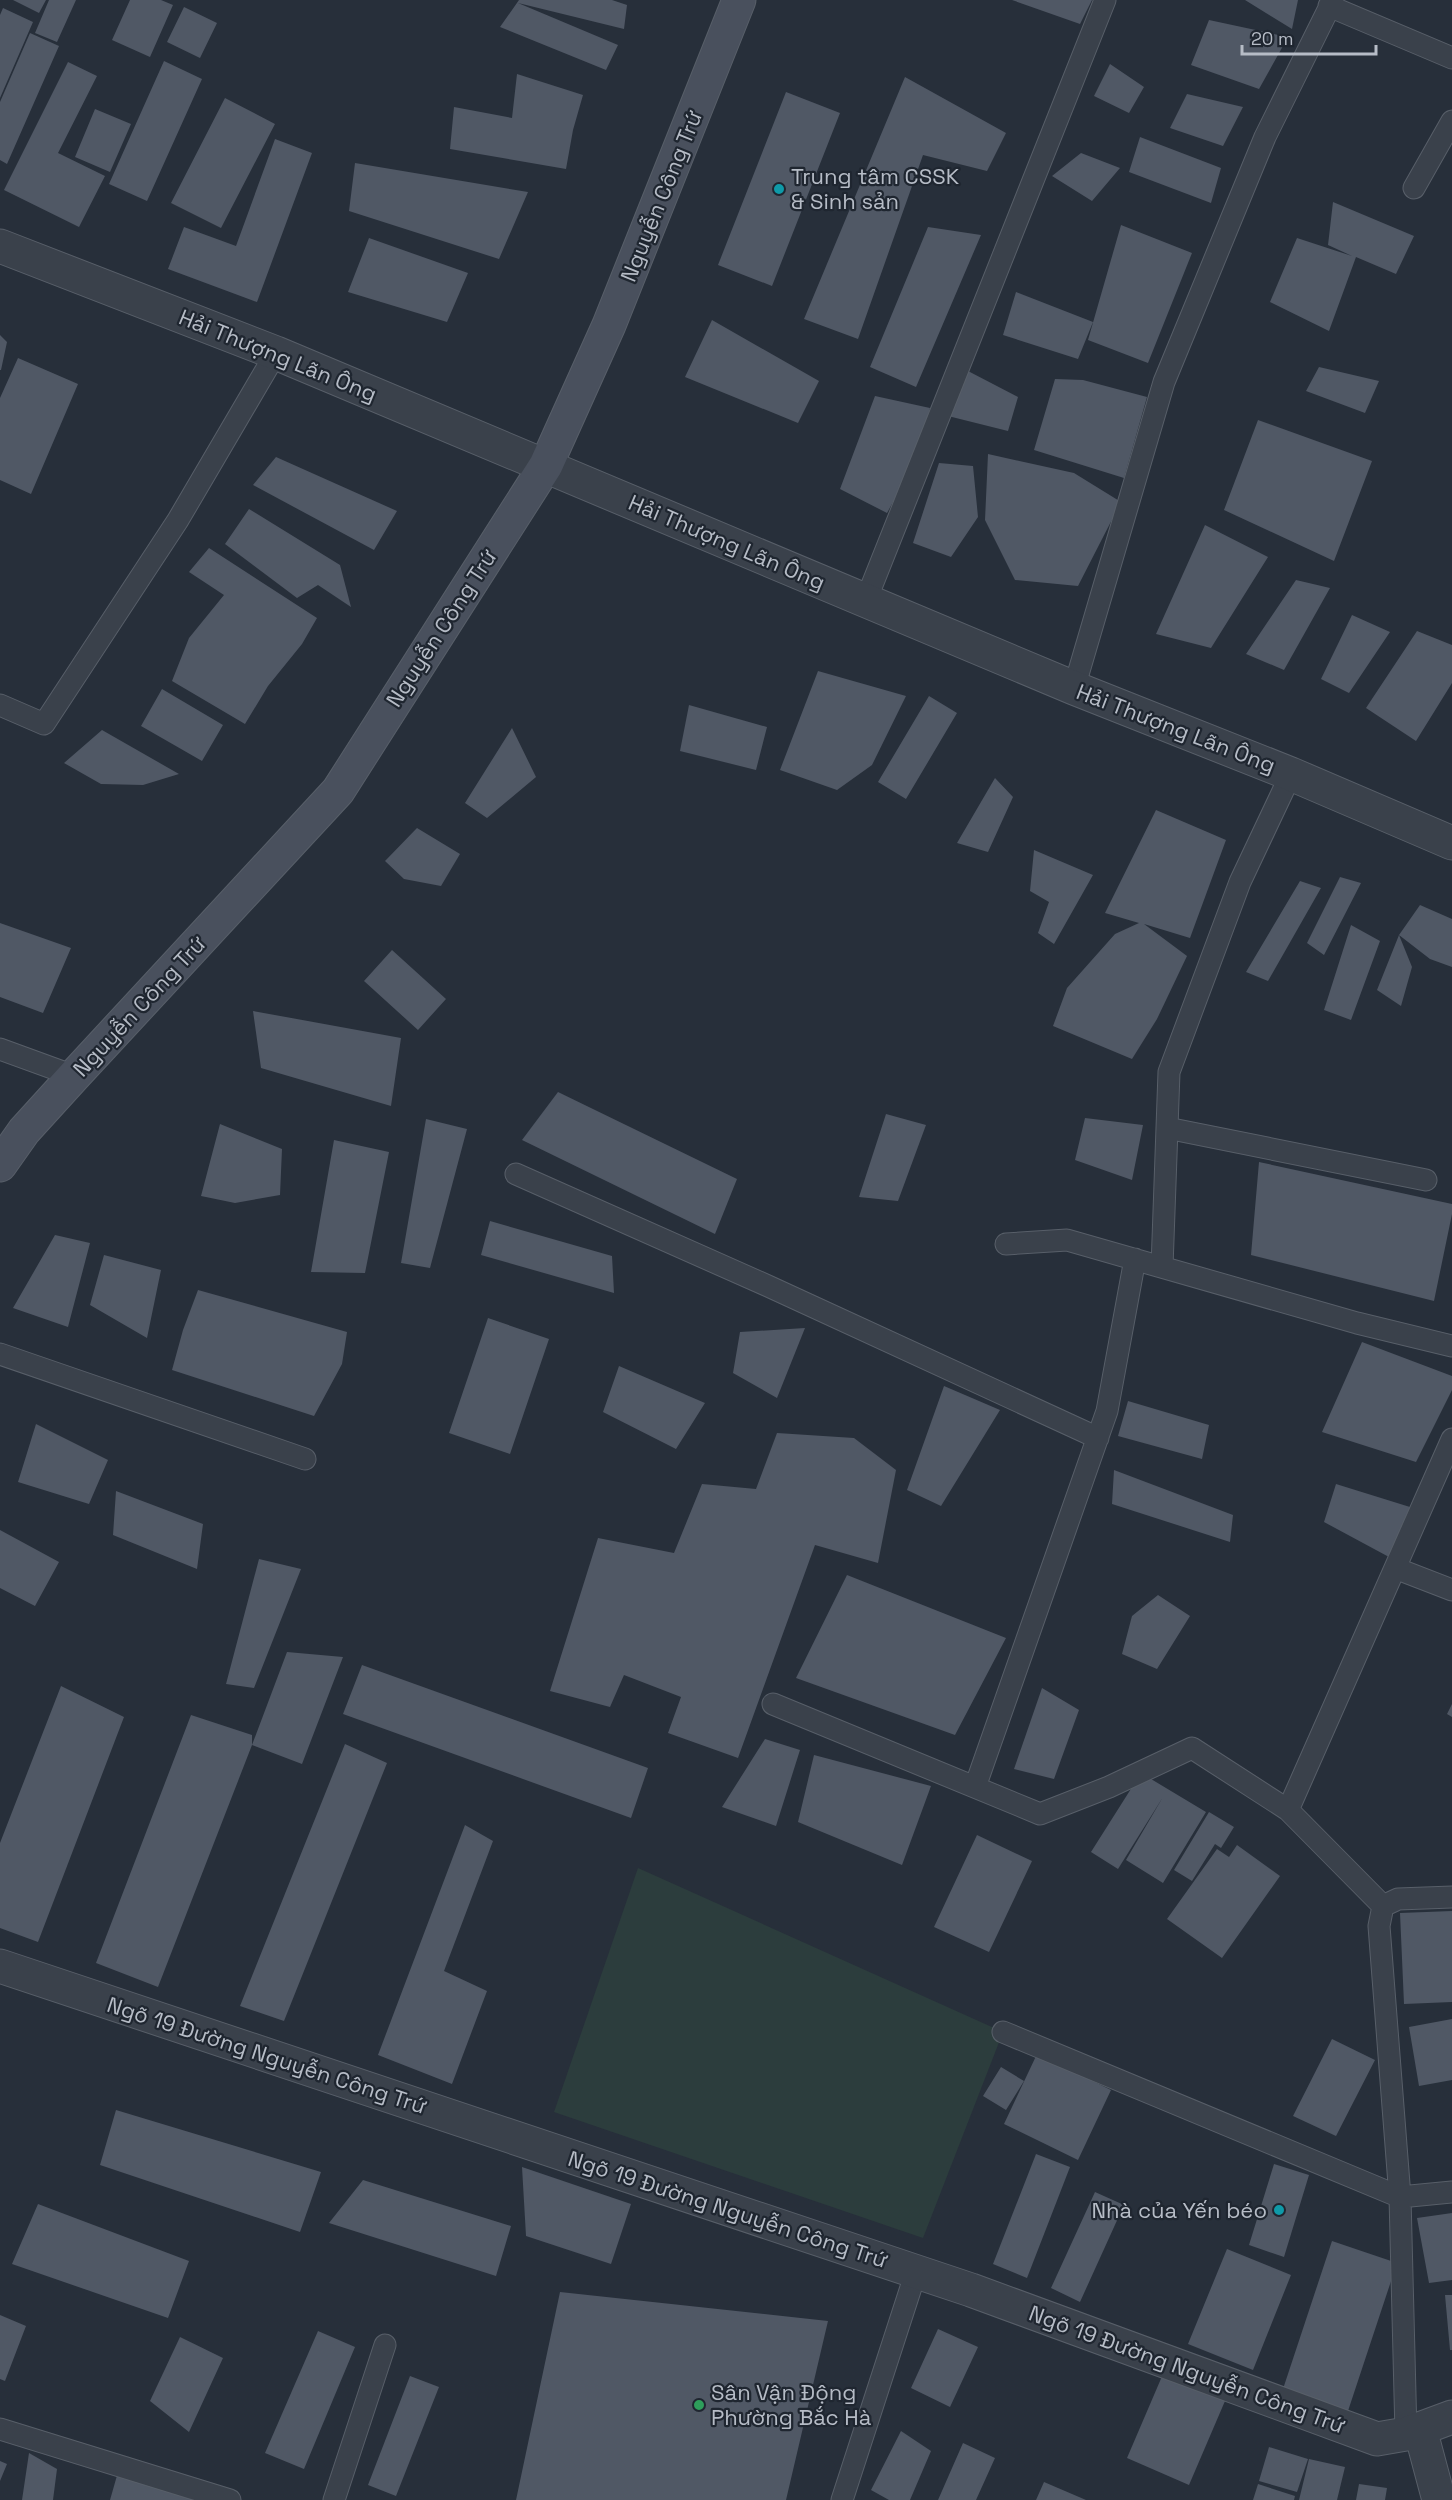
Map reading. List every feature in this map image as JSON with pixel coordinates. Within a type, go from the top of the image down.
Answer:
[{"type":"main road","name":"Nguyễn Công Trứ","points":[[0,1166],[24,1131],[338,791],[546,465],[609,325],[739,0]]},
{"type":"street","name":"Hải Thượng Lãn Ông","points":[[0,246],[276,353],[1074,688],[1291,774],[1452,843]]},
{"type":"street","name":"Ngõ 19 Đường Nguyễn Công Trứ","points":[[0,1966],[916,2272],[1377,2439],[1413,2431],[1452,2417]]},
{"type":"street","points":[[1413,2431],[1439,2500]]},
{"type":"lane","points":[[866,600],[1105,0]]},
{"type":"lane","points":[[1074,688],[1164,382],[1265,137],[1331,3],[1452,58]]},
{"type":"lane","points":[[1414,188],[1452,121]]},
{"type":"lane","points":[[0,705],[44,724],[178,520],[276,353]]},
{"type":"lane","points":[[1162,1267],[1169,1072],[1240,882],[1291,774]]},
{"type":"lane","points":[[0,1049],[74,1076]]},
{"type":"lane","points":[[1167,1128],[1426,1180]]},
{"type":"lane","points":[[516,1174],[768,1286],[1098,1438]]},
{"type":"lane","points":[[1006,1244],[1067,1240],[1357,1323],[1452,1346]]},
{"type":"lane","points":[[975,1787],[1107,1410],[1135,1259]]},
{"type":"lane","points":[[0,1354],[305,1459]]},
{"type":"lane","points":[[1288,1810],[1452,1439]]},
{"type":"lane","points":[[1395,1568],[1452,1590]]},
{"type":"lane","points":[[773,1704],[1040,1814],[1109,1787],[1192,1748],[1288,1810],[1383,1906]]},
{"type":"lane","points":[[1383,1906],[1398,1899],[1452,1897]]},
{"type":"lane","points":[[1383,1906],[1379,1926],[1400,2197],[1413,2431]]},
{"type":"lane","points":[[1003,2032],[1400,2197],[1452,2192]]},
{"type":"lane","points":[[842,2500],[916,2272]]},
{"type":"lane","points":[[334,2500],[385,2344]]},
{"type":"lane","points":[[0,2429],[230,2500]]},
{"type":"shaded area","points":[[638,1868],[1003,2032],[923,2238],[554,2112]]},
{"type":"building","points":[[13,0],[46,0],[39,13]]},
{"type":"building","points":[[49,0],[76,0],[57,42],[35,33]]},
{"type":"building","points":[[130,0],[161,0],[173,5],[150,57],[112,40]]},
{"type":"building","points":[[519,0],[612,0],[627,5],[624,29],[518,3],[618,45],[606,70],[500,27]]},
{"type":"building","points":[[1012,0],[1092,0],[1080,24]]},
{"type":"building","points":[[1245,0],[1298,0],[1292,29]]},
{"type":"building","points":[[184,7],[217,23],[200,58],[167,42]]},
{"type":"building","points":[[3,8],[33,22],[0,98],[0,15]]},
{"type":"building","points":[[1209,20],[1288,37],[1259,89],[1191,65]]},
{"type":"building","points":[[30,33],[59,46],[7,164],[0,160],[0,102]]},
{"type":"building","points":[[164,61],[202,79],[147,201],[109,184]]},
{"type":"building","points":[[68,62],[97,76],[58,153],[105,176],[79,227],[4,190]]},
{"type":"building","points":[[1110,64],[1144,87],[1129,113],[1094,96]]},
{"type":"building","points":[[517,74],[583,95],[573,130],[566,169],[450,149],[454,107],[512,118]]},
{"type":"building","points":[[905,77],[1006,133],[987,171],[923,155],[858,339],[804,319]]},
{"type":"building","name":"Trung tâm CSSK & Sinh sản","points":[[786,92],[840,113],[772,286],[718,265]]},
{"type":"building","points":[[1187,94],[1243,107],[1223,146],[1170,128]]},
{"type":"building","points":[[225,98],[275,124],[221,228],[171,203]]},
{"type":"building","points":[[95,109],[131,124],[110,172],[75,157]]},
{"type":"building","points":[[1140,137],[1221,168],[1211,203],[1129,172]]},
{"type":"building","points":[[275,139],[312,153],[257,302],[168,269],[184,227],[236,246]]},
{"type":"building","points":[[1081,153],[1120,168],[1092,201],[1052,176]]},
{"type":"building","points":[[355,163],[528,192],[499,259],[349,211]]},
{"type":"building","points":[[1333,202],[1414,236],[1396,274],[1356,257],[1329,331],[1270,302],[1297,238],[1352,256],[1328,245]]},
{"type":"building","points":[[1121,225],[1192,253],[1148,363],[1088,340]]},
{"type":"building","points":[[928,227],[981,235],[916,387],[870,367]]},
{"type":"building","points":[[369,238],[468,273],[447,322],[348,292]]},
{"type":"building","points":[[1016,292],[1093,322],[1078,359],[1003,335]]},
{"type":"building","points":[[712,320],[819,381],[798,423],[685,377]]},
{"type":"building","points":[[0,335],[7,342],[1,370],[0,370]]},
{"type":"building","points":[[18,358],[78,384],[31,494],[0,480],[0,398]]},
{"type":"building","points":[[1319,367],[1379,381],[1365,413],[1306,391]]},
{"type":"building","points":[[968,371],[1018,397],[1008,431],[944,415]]},
{"type":"building","points":[[1055,379],[1083,380],[1147,397],[1124,478],[1034,450]]},
{"type":"building","points":[[875,396],[930,408],[919,455],[887,513],[840,489]]},
{"type":"building","points":[[1258,420],[1372,461],[1334,561],[1224,510]]},
{"type":"building","points":[[988,454],[1074,473],[1121,502],[1078,586],[1015,580],[985,520]]},
{"type":"building","points":[[276,457],[397,511],[374,550],[253,485]]},
{"type":"building","points":[[939,463],[973,466],[978,517],[951,557],[913,543]]},
{"type":"building","points":[[249,509],[340,565],[351,607],[318,585],[297,598],[225,544]]},
{"type":"building","points":[[1205,525],[1268,557],[1211,648],[1156,634]]},
{"type":"building","points":[[209,548],[317,618],[302,644],[268,686],[245,724],[172,681],[189,638],[224,595],[189,572]]},
{"type":"building","points":[[1296,580],[1330,588],[1284,670],[1246,654]]},
{"type":"building","points":[[1352,615],[1390,632],[1349,693],[1321,679]]},
{"type":"building","points":[[1417,631],[1452,645],[1452,683],[1416,741],[1366,708]]},
{"type":"building","points":[[818,671],[906,696],[872,765],[837,790],[780,770]]},
{"type":"building","points":[[162,689],[223,725],[202,761],[141,726]]},
{"type":"building","points":[[929,696],[957,713],[906,799],[878,782]]},
{"type":"building","points":[[689,705],[767,727],[756,770],[680,751]]},
{"type":"building","points":[[512,728],[536,777],[487,818],[465,803]]},
{"type":"building","points":[[102,730],[179,774],[143,785],[101,784],[64,763]]},
{"type":"building","points":[[995,778],[1013,797],[988,852],[957,843]]},
{"type":"building","points":[[1156,810],[1226,840],[1190,938],[1144,924],[1187,956],[1157,1019],[1132,1059],[1053,1026],[1067,988],[1115,934],[1139,923],[1105,913]]},
{"type":"building","points":[[417,828],[460,854],[441,886],[404,879],[385,861]]},
{"type":"building","points":[[1034,850],[1093,875],[1054,944],[1038,933],[1049,902],[1030,891]]},
{"type":"building","points":[[1340,877],[1361,883],[1324,955],[1307,943]]},
{"type":"building","points":[[1300,881],[1321,888],[1268,981],[1246,972]]},
{"type":"building","points":[[1420,905],[1452,919],[1452,967],[1430,959],[1399,935]]},
{"type":"building","points":[[0,923],[71,948],[43,1013],[0,997]]},
{"type":"building","points":[[1351,925],[1380,941],[1351,1020],[1324,1010]]},
{"type":"building","points":[[1399,935],[1412,967],[1401,1006],[1377,990]]},
{"type":"building","points":[[392,950],[446,999],[418,1030],[364,981]]},
{"type":"building","points":[[253,1011],[401,1038],[391,1106],[261,1068]]},
{"type":"building","points":[[558,1092],[737,1179],[715,1234],[522,1140]]},
{"type":"building","points":[[886,1114],[926,1125],[898,1201],[859,1197]]},
{"type":"building","points":[[1085,1118],[1143,1125],[1132,1180],[1075,1160]]},
{"type":"building","points":[[426,1119],[467,1129],[430,1268],[401,1263]]},
{"type":"building","points":[[220,1124],[282,1149],[280,1195],[235,1203],[201,1196]]},
{"type":"building","points":[[334,1140],[389,1152],[365,1273],[311,1272]]},
{"type":"building","points":[[1259,1162],[1452,1204],[1452,1214],[1434,1301],[1251,1255]]},
{"type":"building","points":[[490,1221],[612,1256],[614,1293],[481,1255]]},
{"type":"building","points":[[55,1235],[90,1243],[68,1327],[13,1308]]},
{"type":"building","points":[[104,1255],[161,1270],[147,1338],[90,1305]]},
{"type":"building","points":[[198,1290],[347,1332],[342,1364],[314,1416],[172,1370],[183,1330]]},
{"type":"building","points":[[488,1318],[549,1339],[510,1454],[449,1433]]},
{"type":"building","points":[[805,1328],[777,1398],[733,1373],[740,1332]]},
{"type":"building","points":[[1362,1342],[1452,1376],[1452,1390],[1416,1462],[1322,1432]]},
{"type":"building","points":[[619,1366],[705,1403],[676,1449],[603,1412]]},
{"type":"building","points":[[944,1386],[1000,1410],[941,1506],[907,1490]]},
{"type":"building","points":[[1128,1401],[1209,1425],[1202,1459],[1118,1436]]},
{"type":"building","points":[[36,1424],[108,1460],[89,1504],[18,1482]]},
{"type":"building","points":[[777,1433],[854,1438],[896,1470],[878,1563],[815,1545],[738,1758],[668,1733],[681,1697],[624,1675],[610,1707],[550,1691],[598,1538],[674,1553],[702,1484],[756,1489]]},
{"type":"building","points":[[1114,1470],[1233,1515],[1230,1542],[1112,1504]]},
{"type":"building","points":[[1336,1484],[1410,1507],[1389,1557],[1324,1522]]},
{"type":"building","points":[[116,1491],[203,1524],[197,1569],[113,1535]]},
{"type":"building","points":[[0,1530],[59,1562],[35,1606],[0,1588]]},
{"type":"building","points":[[259,1559],[301,1569],[254,1688],[226,1684]]},
{"type":"building","points":[[847,1575],[1006,1638],[955,1735],[796,1678]]},
{"type":"building","points":[[1158,1595],[1190,1616],[1157,1669],[1122,1654],[1132,1616]]},
{"type":"building","points":[[287,1652],[343,1657],[302,1764],[252,1745]]},
{"type":"building","points":[[362,1665],[648,1768],[631,1818],[343,1714]]},
{"type":"building","points":[[61,1686],[124,1717],[38,1942],[0,1928],[0,1843]]},
{"type":"building","points":[[1042,1688],[1079,1710],[1054,1779],[1014,1769]]},
{"type":"building","points":[[1452,1704],[1452,1717],[1447,1714]]},
{"type":"building","points":[[191,1715],[252,1735],[252,1745],[158,1987],[96,1963]]},
{"type":"building","points":[[765,1739],[800,1750],[776,1826],[722,1807]]},
{"type":"building","points":[[345,1744],[387,1763],[284,2021],[240,2006]]},
{"type":"building","points":[[814,1755],[931,1786],[902,1865],[798,1822]]},
{"type":"building","points":[[1141,1773],[1206,1812],[1163,1883],[1126,1860],[1163,1797],[1118,1869],[1091,1852]]},
{"type":"building","points":[[1209,1812],[1234,1827],[1221,1848],[1215,1844],[1192,1881],[1174,1870]]},
{"type":"building","points":[[465,1825],[493,1841],[444,1971],[487,1991],[452,2084],[378,2055]]},
{"type":"building","points":[[977,1835],[1032,1861],[989,1952],[934,1927]]},
{"type":"building","points":[[1237,1845],[1280,1876],[1222,1958],[1167,1919],[1217,1849],[1229,1857]]},
{"type":"building","points":[[1452,1911],[1452,2002],[1404,2004],[1400,1913]]},
{"type":"building","points":[[1452,2019],[1452,2080],[1419,2086],[1409,2027]]},
{"type":"building","points":[[1332,2039],[1375,2060],[1336,2136],[1293,2116]]},
{"type":"building","points":[[1037,2054],[1111,2090],[1078,2160],[1004,2124]]},
{"type":"building","points":[[1001,2067],[1024,2081],[1006,2110],[983,2096]]},
{"type":"building","points":[[116,2110],[321,2172],[300,2232],[100,2165]]},
{"type":"building","points":[[1036,2154],[1070,2167],[1027,2278],[993,2264]]},
{"type":"building","name":"Nhà của Yến béo","points":[[1274,2164],[1309,2175],[1284,2257],[1249,2245]]},
{"type":"building","points":[[522,2167],[631,2204],[611,2264],[526,2236]]},
{"type":"building","points":[[363,2180],[511,2226],[496,2276],[329,2223]]},
{"type":"building","points":[[1095,2192],[1124,2205],[1080,2302],[1051,2288]]},
{"type":"building","points":[[38,2204],[189,2261],[168,2318],[12,2264]]},
{"type":"building","points":[[1452,2213],[1452,2280],[1429,2283],[1417,2218]]},
{"type":"building","points":[[1332,2241],[1397,2263],[1348,2411],[1283,2389]]},
{"type":"building","points":[[1227,2249],[1291,2275],[1253,2370],[1188,2344]]},
{"type":"building","points":[[560,2292],[828,2321],[786,2500],[516,2500]]},
{"type":"building","points":[[1445,2295],[1452,2295],[1452,2350],[1450,2350]]},
{"type":"building","points":[[0,2315],[26,2326],[5,2381],[0,2379]]},
{"type":"building","points":[[938,2329],[978,2347],[950,2407],[911,2388]]},
{"type":"building","points":[[318,2331],[355,2347],[304,2469],[265,2453]]},
{"type":"building","points":[[180,2337],[223,2358],[189,2432],[150,2401]]},
{"type":"building","points":[[1166,2367],[1228,2394],[1189,2485],[1127,2458]]},
{"type":"building","points":[[410,2376],[439,2387],[396,2496],[368,2485]]},
{"type":"building","points":[[901,2431],[931,2451],[910,2500],[889,2500],[871,2490]]},
{"type":"building","points":[[963,2443],[995,2458],[976,2500],[938,2500]]},
{"type":"building","points":[[1269,2447],[1308,2459],[1297,2492],[1259,2481]]},
{"type":"building","points":[[29,2453],[57,2469],[53,2500],[22,2500]]},
{"type":"building","points":[[1309,2459],[1345,2467],[1337,2500],[1299,2500]]},
{"type":"building","points":[[0,2461],[7,2464],[0,2481]]},
{"type":"building","points":[[118,2472],[225,2500],[110,2500]]},
{"type":"building","points":[[1044,2482],[1086,2500],[1036,2500]]},
{"type":"building","points":[[1258,2484],[1295,2496],[1294,2500],[1253,2500]]},
{"type":"building","points":[[1359,2484],[1387,2488],[1385,2500],[1356,2500]]},
{"type":"place","name":"Trung tâm CSSK & Sinh sản","points":[[779,189]]},
{"type":"place","name":"Nhà của Yến béo","points":[[1279,2210]]},
{"type":"place","name":"Sân Vận Động Phường Bắc Hà","points":[[699,2405]]}]
